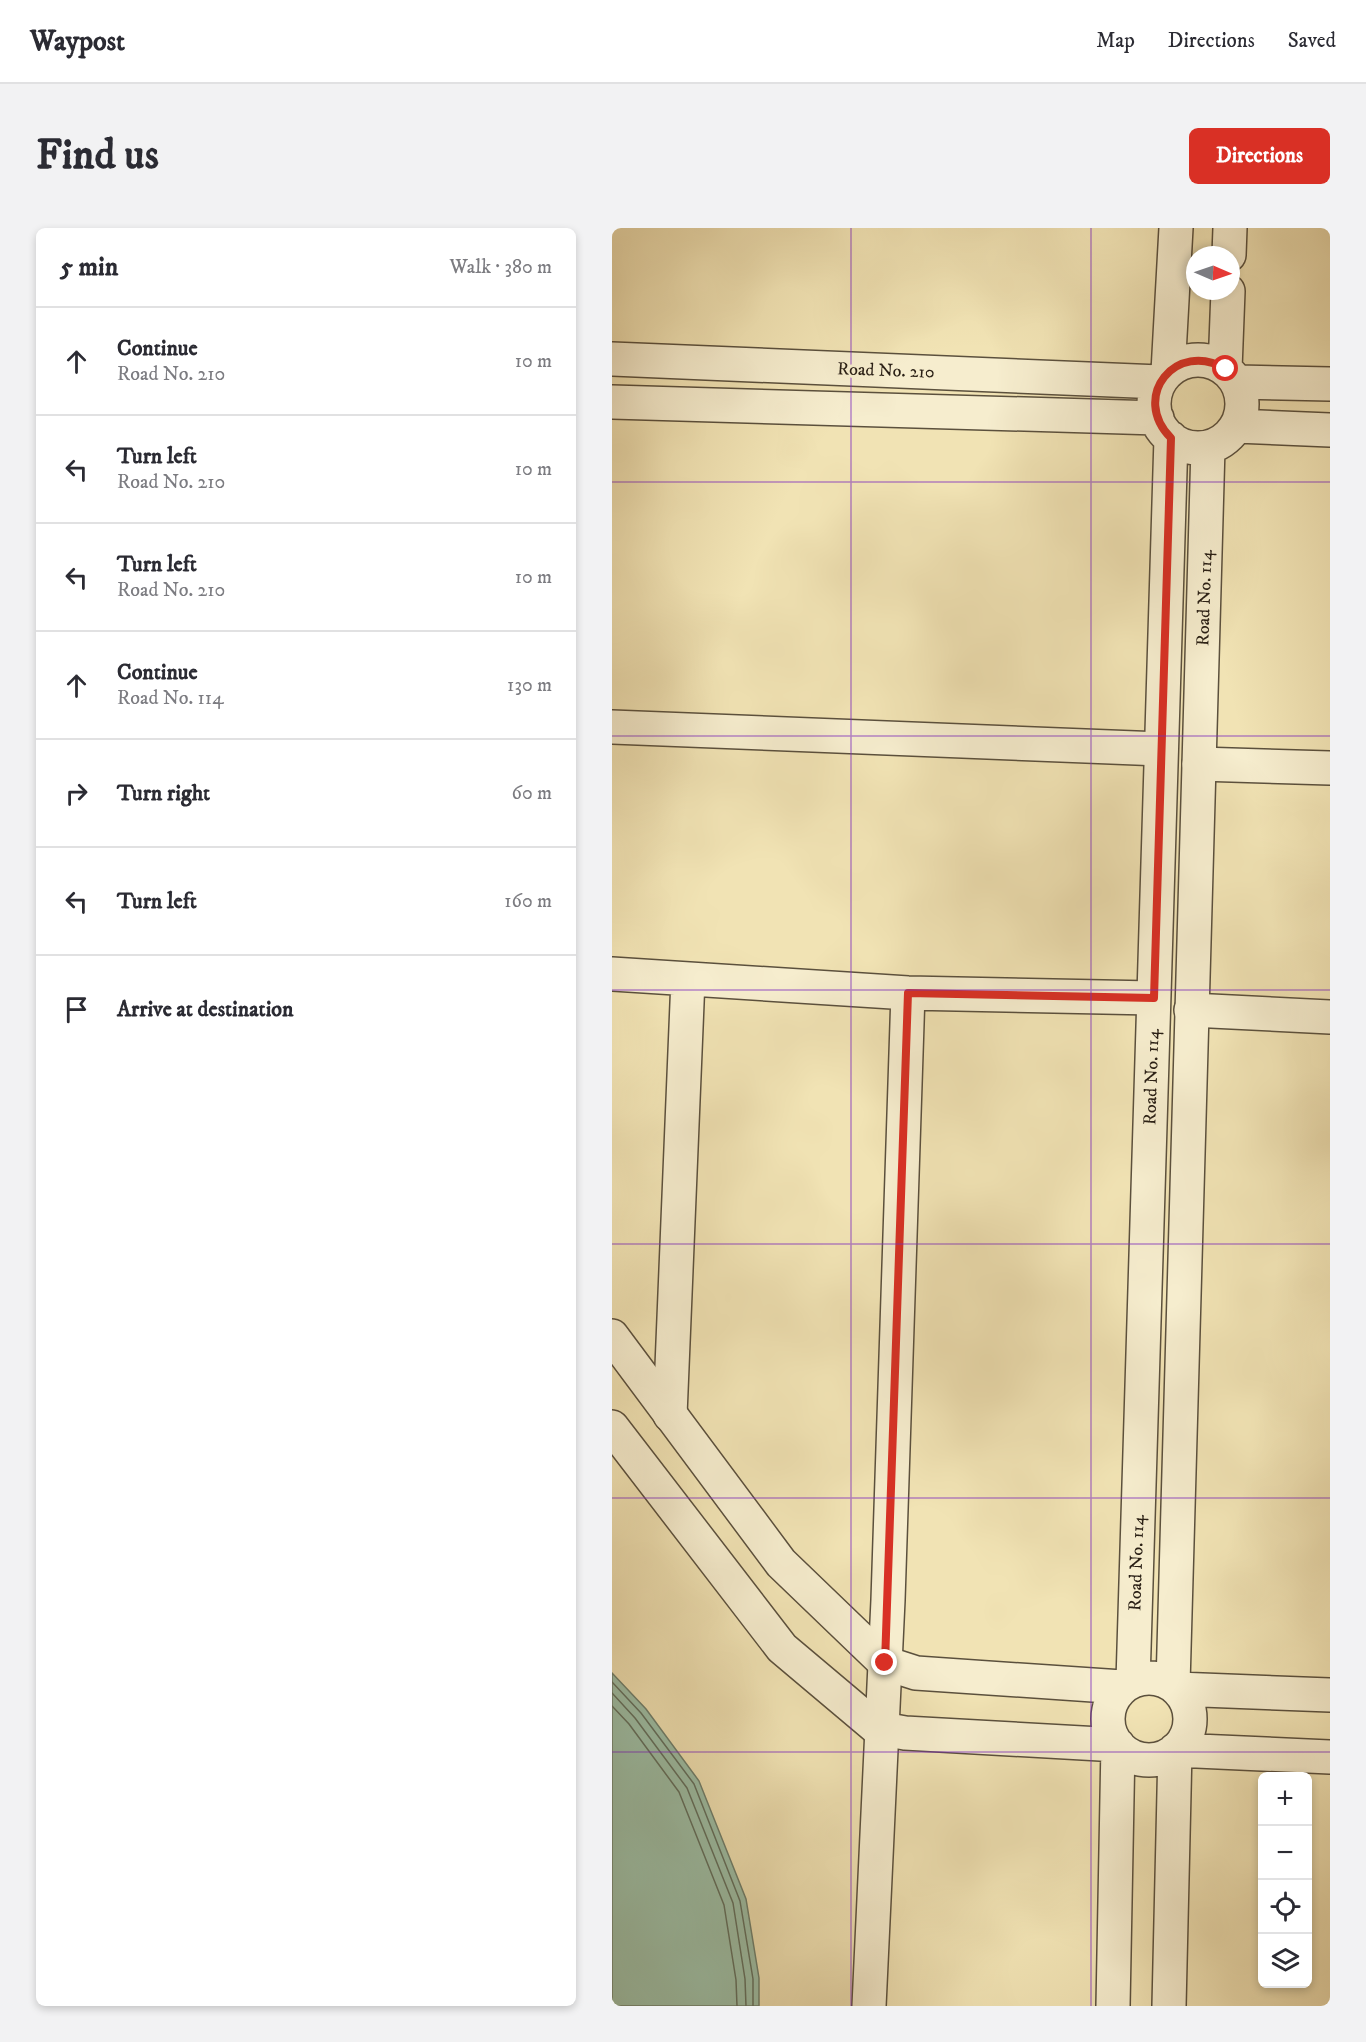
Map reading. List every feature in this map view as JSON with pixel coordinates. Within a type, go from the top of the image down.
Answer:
[{"type":"street","points":[[1176,228],[1164,377],[1155,399],[1164,428],[1182,445],[1195,448],[1220,443],[1236,426],[1242,404],[1231,376],[1228,300]]},
{"type":"street","points":[[1229,246],[1230,228]]},
{"type":"street","name":"Road No. 210","points":[[612,358],[1164,377],[1178,365],[1190,360],[1203,360],[1215,363],[1231,376],[1330,384]]},
{"type":"street","points":[[612,402],[1164,428]]},
{"type":"street","points":[[1236,426],[1330,430]]},
{"type":"street","name":"Road No. 114","points":[[1128,1684],[1154,998],[1161,749],[1164,428]]},
{"type":"street","name":"Road No. 114","points":[[1175,1687],[1191,1010],[1208,447]]},
{"type":"street","points":[[612,727],[1161,749]]},
{"type":"street","points":[[1199,764],[1330,768]]},
{"type":"street","points":[[612,974],[908,993],[1154,998]]},
{"type":"street","points":[[670,1415],[688,979]]},
{"type":"street","points":[[869,2006],[885,1663],[908,993]]},
{"type":"street","points":[[1191,1010],[1330,1017]]},
{"type":"street","points":[[612,1336],[781,1563],[885,1663],[916,1673],[1128,1684],[1149,1677],[1157,1678],[1175,1687],[1330,1695]]},
{"type":"street","points":[[612,1427],[782,1648],[877,1728],[905,1733],[1118,1745]]},
{"type":"street","points":[[1128,1684],[1114,1698],[1109,1709],[1108,1722],[1111,1734],[1128,1754],[1140,1759],[1152,1760],[1164,1757],[1175,1750],[1184,1741],[1189,1729],[1191,1716],[1188,1704],[1175,1687]]},
{"type":"street","points":[[1113,2006],[1118,1745]]},
{"type":"street","points":[[1175,1750],[1330,1757]]},
{"type":"street","points":[[1169,2006],[1175,1750]]},
{"type":"water","points":[[612,1673],[646,1709],[699,1781],[746,1899],[759,1978],[759,2006],[612,2006]]},
{"type":"route","points":[[885,1663],[908,993],[1154,998],[1171,438],[1162,429],[1157,418],[1156,393],[1168,372],[1190,360],[1215,363],[1226,369]]}]
